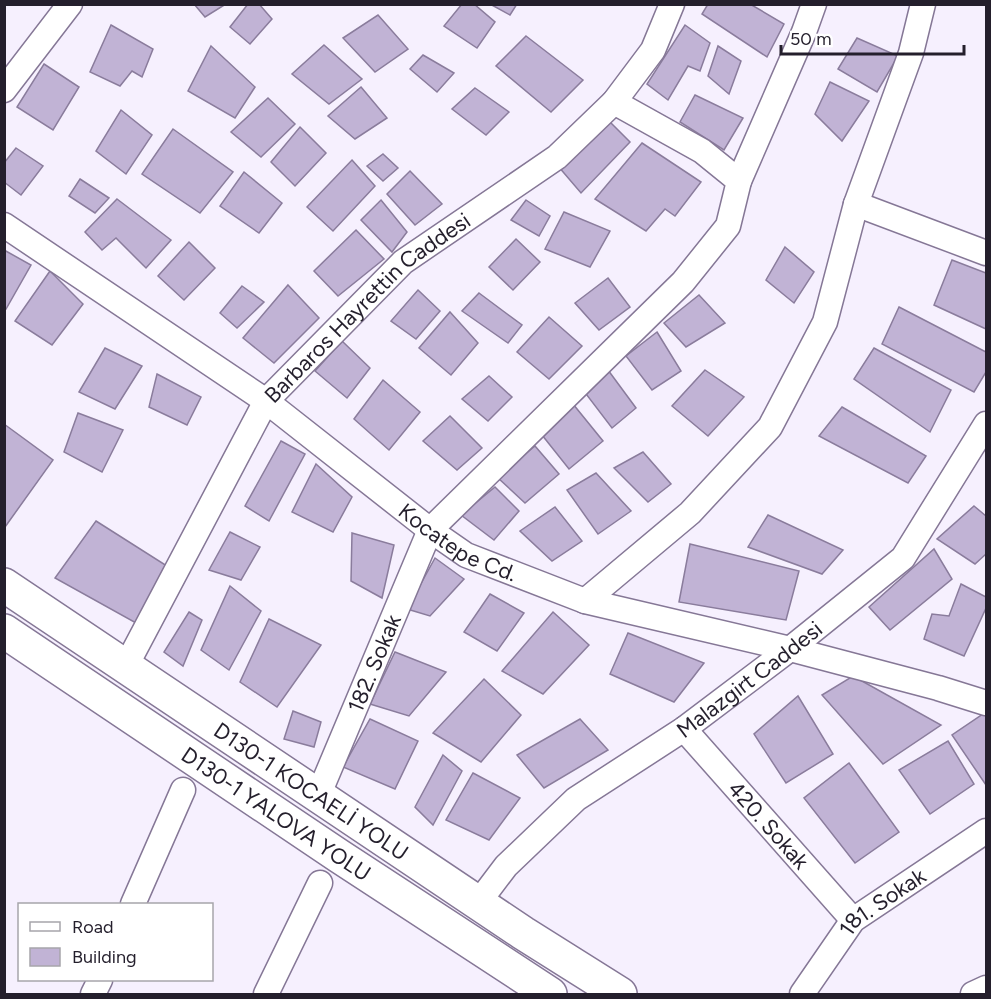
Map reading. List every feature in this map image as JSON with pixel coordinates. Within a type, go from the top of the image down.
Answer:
[{"type":"highway","name":"D130-1 KOCAELİ YOLU","points":[[4,585],[478,903],[620,994]]},
{"type":"highway","name":"D130-1 YALOVA YOLU","points":[[4,631],[339,856],[550,994]]},
{"type":"street","points":[[4,90],[70,4]]},
{"type":"street","name":"Barbaros Hayrettin Caddesi","points":[[126,666],[266,400],[403,262],[557,157],[614,102],[653,50],[672,4]]},
{"type":"street","points":[[430,530],[683,282],[728,226],[739,181],[814,4]]},
{"type":"street","points":[[585,601],[690,513],[770,427],[825,322],[856,204],[911,53],[923,4]]},
{"type":"street","points":[[614,102],[702,151],[739,181]]},
{"type":"street","points":[[856,204],[987,254]]},
{"type":"street","name":"Kocatepe Cd.","points":[[4,225],[266,400],[430,530],[466,555],[585,601],[790,650],[987,703]]},
{"type":"street","name":"Malazgirt Caddesi","points":[[478,903],[506,866],[576,799],[684,729],[790,650],[903,558],[987,424]]},
{"type":"street","name":"182. Sokak","points":[[318,796],[430,530]]},
{"type":"street","name":"420. Sokak","points":[[684,729],[853,920]]},
{"type":"street","points":[[133,903],[183,790]]},
{"type":"street","name":"181. Sokak","points":[[802,994],[853,920],[987,831]]},
{"type":"street","points":[[266,994],[320,883]]},
{"type":"street","points":[[973,994],[987,988]]},
{"type":"building","points":[[194,4],[226,4],[205,17]]},
{"type":"building","points":[[248,4],[259,4],[272,19],[250,44],[230,27]]},
{"type":"building","points":[[462,4],[474,4],[495,22],[477,48],[444,26]]},
{"type":"building","points":[[490,4],[517,4],[510,15]]},
{"type":"building","points":[[708,4],[750,4],[784,24],[767,57],[702,14]]},
{"type":"building","points":[[378,15],[408,49],[375,72],[343,38]]},
{"type":"building","points":[[111,25],[153,49],[142,77],[132,71],[120,86],[90,72]]},
{"type":"building","points":[[685,25],[710,43],[700,71],[688,66],[668,100],[647,84]]},
{"type":"building","points":[[526,36],[583,80],[551,112],[496,66]]},
{"type":"building","points":[[857,38],[898,56],[877,92],[838,69]]},
{"type":"building","points":[[324,45],[362,79],[329,104],[292,74]]},
{"type":"building","points":[[211,46],[255,87],[235,118],[188,91]]},
{"type":"building","points":[[718,46],[741,61],[729,94],[708,76]]},
{"type":"building","points":[[423,55],[454,73],[437,92],[410,69]]},
{"type":"building","points":[[44,64],[79,87],[53,130],[17,107]]},
{"type":"building","points":[[830,82],[869,101],[842,141],[815,114]]},
{"type":"building","points":[[361,87],[387,118],[355,139],[328,116]]},
{"type":"building","points":[[475,88],[509,112],[486,135],[452,109]]},
{"type":"building","points":[[695,95],[743,118],[724,150],[680,122]]},
{"type":"building","points":[[268,98],[295,124],[261,157],[231,132]]},
{"type":"building","points":[[121,110],[152,135],[126,174],[96,151]]},
{"type":"building","points":[[608,120],[630,142],[581,193],[558,166]]},
{"type":"building","points":[[300,127],[326,153],[295,186],[271,162]]},
{"type":"building","points":[[173,129],[233,172],[200,213],[142,174]]},
{"type":"building","points":[[642,143],[701,182],[675,216],[665,209],[646,231],[595,199]]},
{"type":"building","points":[[16,148],[43,166],[21,195],[4,182],[4,163]]},
{"type":"building","points":[[383,154],[398,168],[383,181],[367,166]]},
{"type":"building","points":[[352,160],[375,186],[333,231],[307,207]]},
{"type":"building","points":[[410,171],[442,204],[415,225],[387,194]]},
{"type":"building","points":[[244,172],[282,203],[259,233],[220,206]]},
{"type":"building","points":[[80,179],[109,198],[95,213],[69,196]]},
{"type":"building","points":[[117,199],[171,240],[146,268],[116,238],[102,250],[85,232]]},
{"type":"building","points":[[381,200],[407,232],[392,252],[361,220]]},
{"type":"building","points":[[526,200],[550,216],[539,236],[511,220]]},
{"type":"building","points":[[564,212],[610,231],[590,267],[545,249]]},
{"type":"building","points":[[356,230],[384,259],[338,296],[314,271]]},
{"type":"building","points":[[516,239],[540,262],[513,290],[489,267]]},
{"type":"building","points":[[189,242],[215,268],[184,300],[158,276]]},
{"type":"building","points":[[785,247],[814,272],[794,303],[766,280]]},
{"type":"building","points":[[4,250],[31,265],[6,309],[4,308]]},
{"type":"building","points":[[952,260],[986,273],[986,329],[934,305]]},
{"type":"building","points":[[50,271],[83,304],[52,345],[15,321]]},
{"type":"building","points":[[608,278],[630,307],[599,330],[575,303]]},
{"type":"building","points":[[288,285],[319,318],[274,363],[243,338]]},
{"type":"building","points":[[242,286],[264,302],[237,328],[220,313]]},
{"type":"building","points":[[418,290],[440,311],[416,339],[391,321]]},
{"type":"building","points":[[479,293],[522,325],[508,343],[462,311]]},
{"type":"building","points":[[699,295],[725,323],[686,347],[664,323]]},
{"type":"building","points":[[899,307],[986,352],[986,372],[974,392],[882,344]]},
{"type":"building","points":[[450,312],[478,343],[451,375],[419,348]]},
{"type":"building","points":[[549,317],[582,346],[549,379],[517,352]]},
{"type":"building","points":[[657,332],[681,371],[652,390],[626,356]]},
{"type":"building","points":[[342,341],[370,368],[347,398],[315,371]]},
{"type":"building","points":[[105,348],[142,366],[115,409],[79,392]]},
{"type":"building","points":[[874,348],[951,390],[930,432],[854,379]]},
{"type":"building","points":[[608,370],[636,408],[612,428],[583,390]]},
{"type":"building","points":[[705,370],[744,397],[708,436],[672,406]]},
{"type":"building","points":[[157,374],[201,397],[187,425],[149,407]]},
{"type":"building","points":[[489,376],[512,397],[488,421],[462,399]]},
{"type":"building","points":[[383,380],[420,412],[389,450],[354,419]]},
{"type":"building","points":[[573,404],[603,441],[569,469],[542,435]]},
{"type":"building","points":[[842,407],[926,456],[908,483],[819,436]]},
{"type":"building","points":[[78,413],[123,430],[102,472],[64,452]]},
{"type":"building","points":[[450,416],[482,448],[457,470],[423,441]]},
{"type":"building","points":[[4,424],[53,460],[5,527],[4,526]]},
{"type":"building","points":[[281,441],[305,454],[269,521],[245,506]]},
{"type":"building","points":[[535,446],[559,474],[525,503],[497,477]]},
{"type":"building","points":[[643,452],[671,484],[648,502],[614,468]]},
{"type":"building","points":[[316,464],[352,497],[333,532],[292,512]]},
{"type":"building","points":[[596,473],[631,511],[598,534],[567,490]]},
{"type":"building","points":[[495,487],[519,511],[494,540],[461,515]]},
{"type":"building","points":[[974,506],[986,516],[986,554],[975,564],[937,539]]},
{"type":"building","points":[[555,507],[582,541],[552,561],[520,531]]},
{"type":"building","points":[[768,515],[843,550],[822,574],[748,547]]},
{"type":"building","points":[[96,521],[167,566],[136,623],[55,578]]},
{"type":"building","points":[[230,532],[260,547],[241,580],[209,570]]},
{"type":"building","points":[[352,533],[394,545],[382,598],[351,581]]},
{"type":"building","points":[[690,544],[799,571],[786,620],[679,602]]},
{"type":"building","points":[[934,549],[952,579],[890,630],[869,607]]},
{"type":"building","points":[[435,558],[464,579],[430,616],[407,609]]},
{"type":"building","points":[[961,584],[986,597],[986,608],[964,656],[924,639],[932,614],[949,616]]},
{"type":"building","points":[[230,586],[261,611],[229,670],[201,650]]},
{"type":"building","points":[[490,594],[524,613],[497,651],[464,632]]},
{"type":"building","points":[[189,612],[202,620],[183,666],[164,652]]},
{"type":"building","points":[[553,612],[589,645],[543,694],[502,671]]},
{"type":"building","points":[[269,619],[321,645],[277,707],[240,682]]},
{"type":"building","points":[[628,633],[704,663],[674,702],[610,674]]},
{"type":"building","points":[[395,652],[446,672],[409,716],[370,704]]},
{"type":"building","points":[[853,676],[941,725],[883,764],[822,695]]},
{"type":"building","points":[[484,679],[521,715],[481,762],[433,733]]},
{"type":"building","points":[[798,696],[833,754],[786,783],[754,734]]},
{"type":"building","points":[[293,711],[321,722],[314,747],[284,739]]},
{"type":"building","points":[[986,712],[986,785],[952,735]]},
{"type":"building","points":[[370,719],[418,741],[395,789],[343,767]]},
{"type":"building","points":[[580,719],[608,750],[544,788],[517,755]]},
{"type":"building","points":[[948,741],[974,784],[930,814],[899,770]]},
{"type":"building","points":[[443,755],[462,771],[433,825],[415,807]]},
{"type":"building","points":[[849,763],[899,832],[855,863],[804,798]]},
{"type":"building","points":[[473,773],[520,798],[489,840],[446,820]]}]
